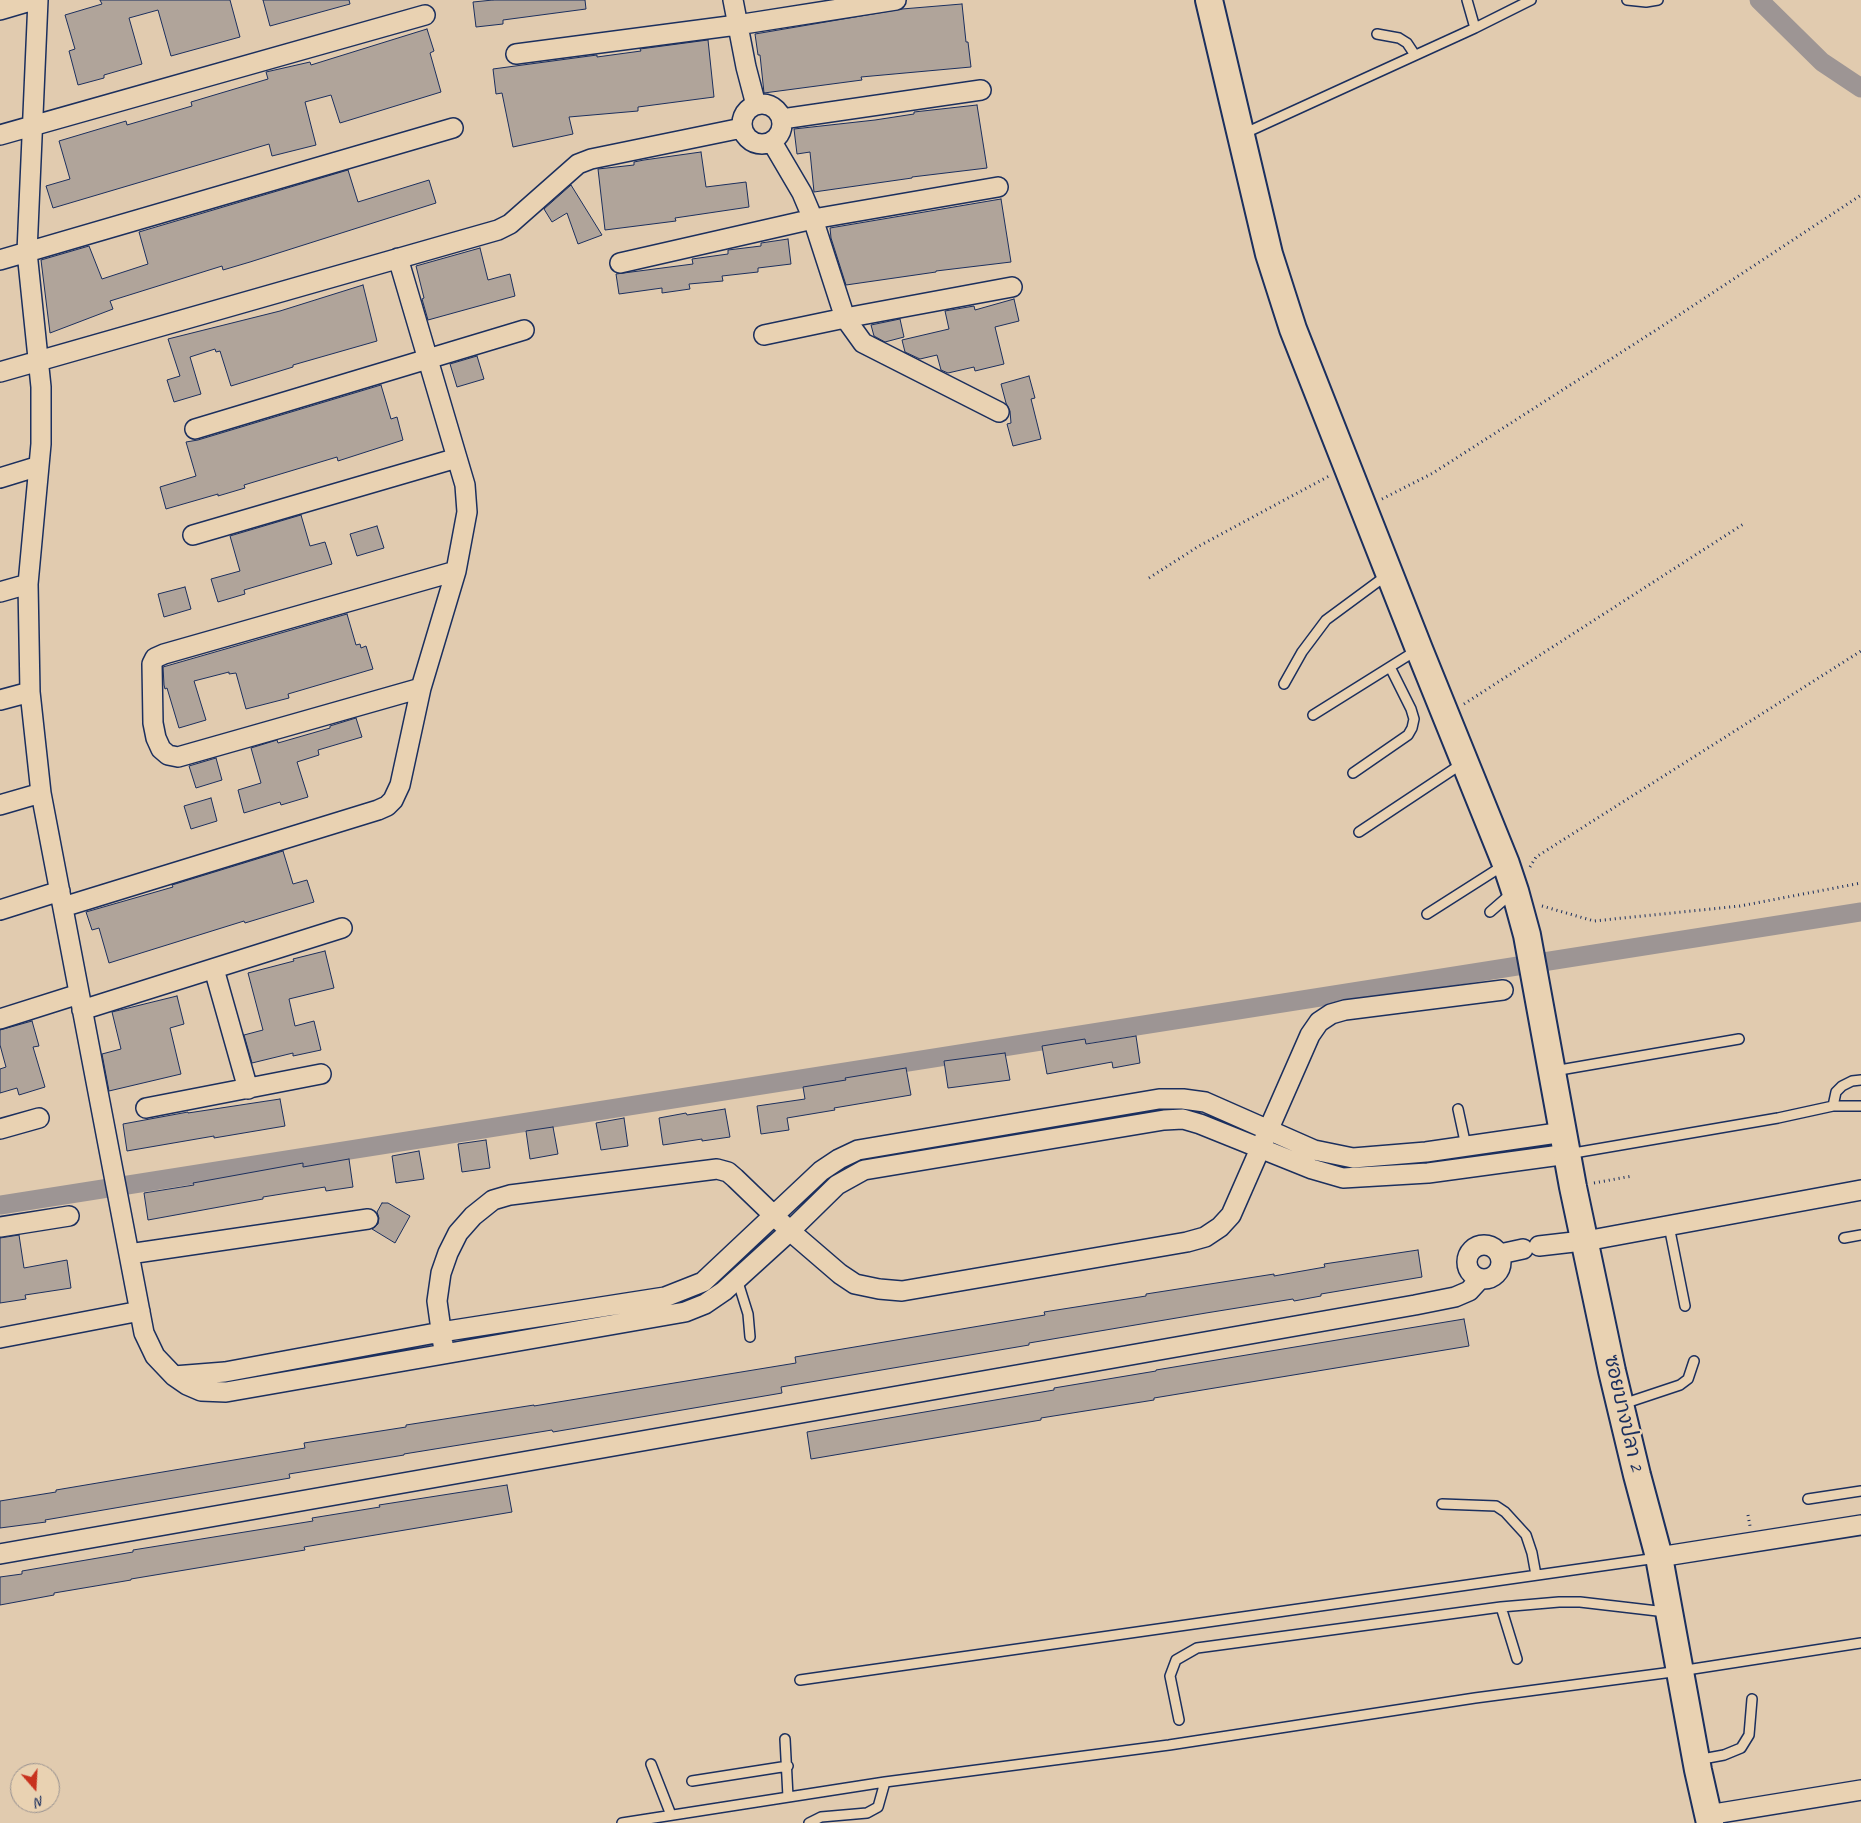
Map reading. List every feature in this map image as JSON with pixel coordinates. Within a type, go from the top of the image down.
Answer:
[{"type":"street","points":[[0,10],[36,0],[27,252],[41,387],[41,444],[28,584],[30,692],[41,793],[144,1333],[155,1356],[174,1376],[187,1385],[201,1391],[226,1392],[684,1312],[705,1304],[737,1279],[837,1185],[864,1170],[1164,1120],[1183,1119],[1321,1172],[1343,1178],[1428,1172],[1566,1143]]},
{"type":"street","points":[[733,0],[746,67],[756,105]]},
{"type":"street","points":[[516,54],[738,25],[896,0]]},
{"type":"street","name":"ซอยบางปลา 2","points":[[1209,0],[1269,254],[1294,329],[1515,890],[1527,935],[1573,1186],[1620,1405],[1660,1557],[1696,1760],[1709,1819]]},
{"type":"street","points":[[0,135],[425,15]]},
{"type":"street","points":[[782,119],[981,90]]},
{"type":"street","points":[[756,105],[770,105],[775,108],[782,119],[781,132],[772,142],[758,144],[745,135],[742,128],[744,117],[756,105]]},
{"type":"street","points":[[0,260],[453,128]]},
{"type":"street","points":[[0,372],[498,230],[510,224],[578,164],[591,159],[742,128]]},
{"type":"street","points":[[772,142],[802,193],[813,219],[845,318],[863,343],[999,412]]},
{"type":"street","points":[[620,263],[813,219],[998,188]]},
{"type":"street","points":[[0,910],[61,899],[387,806],[393,800],[400,785],[421,688],[456,571],[467,512],[464,485],[457,458],[398,258]]},
{"type":"street","points":[[764,335],[1012,287]]},
{"type":"street","points":[[195,429],[524,330]]},
{"type":"street","points":[[193,535],[457,458]]},
{"type":"street","points":[[0,478],[39,466]]},
{"type":"street","points":[[421,688],[178,756],[168,755],[161,748],[156,738],[153,723],[152,664],[155,658],[456,571]]},
{"type":"street","points":[[0,592],[28,584]]},
{"type":"street","points":[[0,700],[30,692]]},
{"type":"street","points":[[0,806],[41,793]]},
{"type":"street","points":[[0,1020],[214,969],[342,928]]},
{"type":"street","points":[[214,969],[248,1089]]},
{"type":"street","points":[[444,1355],[437,1301],[441,1274],[448,1253],[458,1233],[473,1216],[493,1200],[510,1195],[717,1169],[728,1172],[790,1231],[840,1274],[855,1284],[879,1290],[902,1291],[1187,1242],[1205,1237],[1220,1227],[1231,1215],[1310,1035],[1319,1022],[1331,1014],[1345,1010],[1503,990]]},
{"type":"street","points":[[146,1108],[321,1074]]},
{"type":"street","points":[[174,1376],[225,1372],[441,1332],[665,1297],[702,1282],[821,1171],[839,1159],[858,1150],[1159,1099],[1183,1099],[1205,1102],[1314,1150],[1353,1158],[1426,1152],[1466,1146],[1566,1143]]},
{"type":"street","points":[[0,1129],[39,1118]]},
{"type":"street","points":[[1426,1152],[1428,1172]]},
{"type":"street","points":[[1500,1254],[1670,1226],[1861,1190]]},
{"type":"street","points":[[0,1227],[69,1216]]},
{"type":"street","points":[[129,1254],[368,1219]]},
{"type":"street","points":[[1486,1245],[1494,1248],[1500,1254],[1502,1262],[1500,1269],[1488,1279],[1480,1279],[1473,1275],[1468,1268],[1467,1259],[1471,1251],[1478,1246],[1486,1245]]},
{"type":"street","points":[[0,1554],[1415,1305],[1462,1294],[1469,1291],[1480,1279]]},
{"type":"street","points":[[0,1338],[140,1311]]},
{"type":"street","points":[[1660,1557],[1861,1525]]},
{"type":"street","points":[[1709,1819],[1861,1790]]},
{"type":"lane","points":[[1467,0],[1475,28]]},
{"type":"lane","points":[[1241,135],[1475,28],[1531,0]]},
{"type":"lane","points":[[1627,0],[1646,2],[1658,0]]},
{"type":"lane","points":[[1377,34],[1399,38],[1407,43],[1415,55]]},
{"type":"lane","points":[[1284,684],[1302,652],[1326,620],[1390,574]]},
{"type":"lane","points":[[1313,715],[1419,649]]},
{"type":"lane","points":[[1352,773],[1408,735],[1412,728],[1414,718],[1411,709],[1390,667]]},
{"type":"lane","points":[[1359,832],[1465,762]]},
{"type":"lane","points":[[1427,914],[1506,864]]},
{"type":"lane","points":[[1490,912],[1515,890]]},
{"type":"lane","points":[[1552,1071],[1739,1039]]},
{"type":"lane","points":[[1834,1106],[1836,1092],[1842,1086],[1852,1081],[1861,1080]]},
{"type":"lane","points":[[1566,1143],[1768,1119],[1834,1106],[1861,1106]]},
{"type":"lane","points":[[1458,1109],[1466,1146]]},
{"type":"lane","points":[[1670,1226],[1685,1306]]},
{"type":"lane","points":[[1844,1238],[1861,1235]]},
{"type":"lane","points":[[737,1279],[748,1314],[750,1337]]},
{"type":"lane","points":[[1620,1405],[1680,1385],[1688,1379],[1694,1360]]},
{"type":"lane","points":[[1808,1499],[1861,1491]]},
{"type":"lane","points":[[1442,1504],[1496,1506],[1505,1512],[1526,1535],[1536,1575]]},
{"type":"lane","points":[[800,1680],[1660,1557]]},
{"type":"lane","points":[[1179,1720],[1170,1676],[1176,1660],[1197,1648],[1501,1607],[1559,1602],[1580,1602],[1670,1613]]},
{"type":"lane","points":[[1501,1607],[1517,1659]]},
{"type":"lane","points":[[622,1823],[885,1782],[1170,1745],[1476,1698],[1680,1671],[1861,1643]]},
{"type":"lane","points":[[1696,1760],[1724,1755],[1741,1748],[1749,1735],[1752,1699]]},
{"type":"lane","points":[[785,1739],[788,1766],[788,1797]]},
{"type":"lane","points":[[651,1764],[671,1815]]},
{"type":"lane","points":[[692,1781],[788,1766]]},
{"type":"lane","points":[[809,1823],[821,1817],[867,1813],[878,1807],[885,1782]]},
{"type":"path","points":[[1364,508],[1433,473],[1667,323],[1861,195]]},
{"type":"path","points":[[1149,578],[1198,546],[1347,466]]},
{"type":"path","points":[[1446,716],[1746,523]]},
{"type":"path","points":[[1861,651],[1536,857],[1515,890],[1545,908],[1594,921],[1740,906],[1861,882]]},
{"type":"path","points":[[1573,1186],[1632,1176]]},
{"type":"building","points":[[100,0],[230,0],[240,37],[171,56],[158,10],[129,18],[142,64],[78,85],[69,51],[75,49],[65,15],[102,4]]},
{"type":"building","points":[[263,0],[349,0],[350,4],[270,26]]},
{"type":"building","points":[[493,0],[585,0],[586,9],[503,20],[503,24],[476,27],[473,2]]},
{"type":"building","points":[[962,4],[971,67],[861,77],[862,80],[764,93],[760,55],[758,55],[755,34],[902,9]]},
{"type":"building","points":[[427,29],[434,51],[430,53],[441,92],[340,123],[331,95],[305,102],[316,145],[272,156],[269,144],[53,208],[46,186],[70,179],[59,141],[126,121],[127,125],[192,106],[191,102],[268,79],[266,72],[310,62],[311,65]]},
{"type":"building","points":[[708,40],[714,97],[638,107],[638,111],[569,117],[573,134],[513,147],[502,93],[496,94],[493,69],[597,55],[597,57]]},
{"type":"building","points":[[977,105],[987,168],[814,192],[810,152],[797,154],[794,129],[875,120],[914,114],[914,112]]},
{"type":"building","points":[[701,152],[706,187],[746,182],[749,207],[675,218],[676,221],[605,230],[598,169],[634,165],[634,162],[644,160]]},
{"type":"building","points":[[348,170],[358,202],[429,180],[436,203],[250,262],[223,270],[222,266],[110,301],[113,309],[50,333],[41,260],[89,246],[102,279],[148,264],[139,232]]},
{"type":"building","points":[[571,185],[602,235],[578,244],[567,213],[552,222],[544,209]]},
{"type":"building","points":[[1001,199],[1011,262],[846,285],[831,238],[830,228]]},
{"type":"building","points":[[788,239],[791,264],[758,268],[758,272],[722,276],[723,281],[689,284],[690,289],[662,293],[662,288],[619,294],[616,274],[693,264],[692,259],[728,254],[728,250],[761,246],[761,243]]},
{"type":"building","points":[[480,248],[488,280],[510,274],[515,296],[428,320],[416,266]]},
{"type":"building","points":[[363,285],[377,341],[293,365],[293,367],[231,386],[220,351],[216,352],[215,349],[190,357],[201,394],[174,402],[167,380],[180,376],[168,339],[280,311]]},
{"type":"building","points":[[1014,299],[1019,321],[995,327],[1004,364],[975,371],[974,367],[948,373],[941,370],[937,355],[920,359],[905,352],[902,340],[949,329],[945,311],[974,306],[975,310]]},
{"type":"building","points":[[900,319],[904,337],[885,342],[874,336],[871,325]]},
{"type":"building","points":[[477,356],[484,379],[457,387],[450,364]]},
{"type":"building","points":[[1029,376],[1035,398],[1031,399],[1041,439],[1013,446],[1007,424],[1011,423],[1010,411],[1001,384]]},
{"type":"building","points":[[381,385],[391,419],[397,417],[403,440],[338,461],[337,457],[244,485],[245,488],[166,509],[160,487],[196,476],[186,442]]},
{"type":"building","points":[[301,515],[310,546],[325,542],[332,564],[244,590],[245,594],[218,602],[211,579],[240,571],[230,536]]},
{"type":"building","points":[[377,526],[384,548],[357,556],[350,534]]},
{"type":"building","points":[[185,587],[191,609],[164,617],[158,594]]},
{"type":"building","points":[[347,614],[356,645],[360,644],[361,648],[366,646],[373,669],[288,694],[289,698],[246,709],[236,673],[229,674],[229,672],[194,681],[206,720],[179,728],[167,688],[165,689],[163,667]]},
{"type":"building","points":[[356,718],[362,737],[318,750],[319,755],[297,762],[308,797],[281,805],[280,802],[244,813],[238,790],[261,783],[251,748],[277,740],[278,743],[330,728],[330,726]]},
{"type":"building","points":[[216,758],[222,780],[196,788],[189,766]]},
{"type":"building","points":[[211,798],[217,821],[191,829],[184,806]]},
{"type":"building","points":[[283,851],[293,884],[307,880],[314,902],[245,923],[244,921],[109,963],[99,928],[92,930],[86,912],[173,887],[172,885]]},
{"type":"building","points":[[325,951],[334,988],[289,999],[295,1026],[314,1021],[321,1050],[293,1056],[293,1053],[252,1063],[244,1035],[263,1030],[248,973]]},
{"type":"building","points":[[177,996],[184,1024],[170,1028],[181,1074],[109,1091],[102,1054],[121,1049],[112,1012]]},
{"type":"building","points":[[32,1021],[39,1046],[33,1047],[45,1087],[19,1095],[17,1088],[0,1093],[0,1069],[6,1067],[0,1045],[0,1030]]},
{"type":"building","points":[[1136,1036],[1140,1063],[1113,1068],[1112,1062],[1047,1074],[1042,1046],[1085,1039],[1086,1044]]},
{"type":"building","points":[[1005,1053],[1010,1080],[948,1088],[944,1061]]},
{"type":"building","points":[[906,1068],[911,1095],[787,1118],[789,1130],[761,1134],[757,1106],[805,1099],[803,1087]]},
{"type":"building","points":[[280,1099],[285,1126],[127,1151],[123,1124],[188,1112]]},
{"type":"building","points":[[725,1109],[730,1137],[663,1145],[659,1118]]},
{"type":"building","points":[[624,1118],[628,1146],[601,1150],[596,1123]]},
{"type":"building","points":[[553,1127],[558,1154],[530,1159],[526,1131]]},
{"type":"building","points":[[486,1140],[490,1168],[462,1172],[458,1144]]},
{"type":"building","points":[[419,1151],[424,1179],[396,1183],[392,1156]]},
{"type":"building","points":[[349,1159],[353,1187],[326,1191],[325,1187],[263,1197],[263,1199],[148,1220],[144,1193],[303,1163],[303,1167]]},
{"type":"building","points":[[382,1203],[388,1203],[410,1216],[395,1243],[372,1229],[378,1224],[377,1212]]},
{"type":"building","points":[[19,1235],[24,1268],[67,1260],[71,1288],[25,1295],[26,1299],[0,1303],[0,1238]]},
{"type":"building","points":[[1418,1250],[1422,1277],[1321,1294],[1321,1296],[1294,1301],[1293,1299],[1029,1343],[1029,1345],[781,1387],[782,1393],[553,1432],[552,1430],[404,1454],[289,1474],[290,1478],[45,1520],[46,1522],[0,1528],[0,1501],[56,1492],[56,1490],[305,1448],[304,1443],[406,1427],[406,1425],[796,1363],[795,1357],[1045,1315],[1044,1312],[1146,1296],[1146,1294],[1274,1274],[1274,1276],[1325,1267],[1324,1264]]},
{"type":"building","points":[[1464,1319],[1469,1346],[1154,1398],[1154,1400],[811,1459],[807,1432],[1054,1390],[1054,1388],[1156,1370]]},
{"type":"building","points":[[507,1485],[512,1512],[304,1547],[305,1550],[131,1579],[0,1605],[0,1577],[22,1574],[22,1571],[133,1552],[133,1550],[313,1521],[312,1518],[380,1507],[379,1505]]},
{"type":"waterway","points":[[1759,0],[1822,62],[1861,88]]},
{"type":"waterway","points":[[0,1205],[1861,912]]}]
